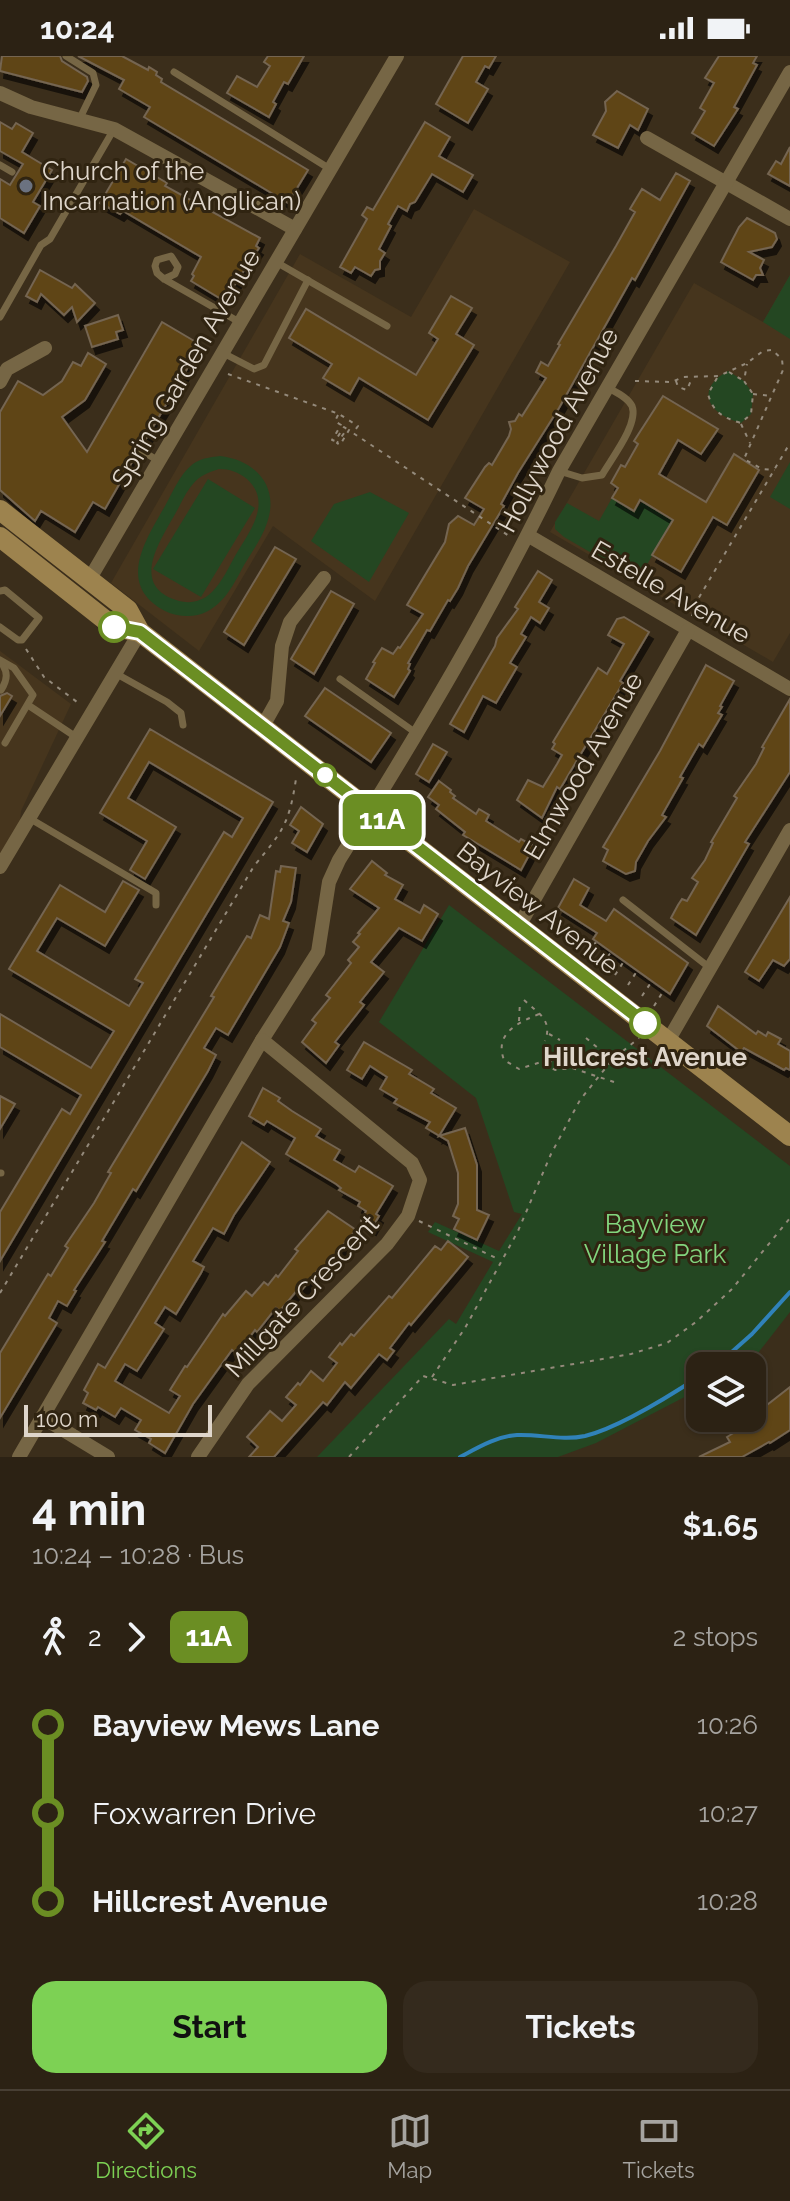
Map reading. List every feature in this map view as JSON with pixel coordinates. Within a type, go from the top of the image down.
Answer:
[{"type":"main road","name":"Bayview Avenue","points":[[0,510],[128,610],[140,632],[790,1136]]},
{"type":"main road","name":"Bayview Avenue","points":[[0,537],[114,627],[140,632]]},
{"type":"main road","points":[[21,554],[55,565],[78,583],[89,580]]},
{"type":"street","name":"Spring Garden Avenue","points":[[89,580],[397,56]]},
{"type":"street","name":"Hollywood Avenue","points":[[19,1457],[262,1040],[318,952],[329,882],[417,734],[559,471],[790,72]]},
{"type":"street","points":[[0,93],[31,107],[114,129],[295,229]]},
{"type":"street","points":[[647,138],[790,219]]},
{"type":"street","points":[[0,382],[7,369],[45,348]]},
{"type":"street","name":"Estelle Avenue","points":[[522,539],[790,689]]},
{"type":"street","points":[[263,726],[277,701],[282,646],[290,622],[324,578]]},
{"type":"street","name":"Elmwood Avenue","points":[[519,926],[688,630]]},
{"type":"street","points":[[0,866],[140,632]]},
{"type":"street","points":[[668,1041],[790,830]]},
{"type":"street","name":"Millgate Crescent","points":[[198,1457],[248,1384],[387,1244],[408,1216],[420,1180],[412,1163],[262,1040]]},
{"type":"street","points":[[42,1417],[108,1457]]},
{"type":"lane","points":[[66,56],[93,73],[96,85],[80,118]]},
{"type":"lane","points":[[174,72],[330,169]]},
{"type":"lane","points":[[0,317],[114,129]]},
{"type":"lane","points":[[0,165],[12,172]]},
{"type":"lane","points":[[276,262],[387,326]]},
{"type":"lane","points":[[164,279],[241,323]]},
{"type":"lane","points":[[223,353],[254,369],[264,365],[308,280]]},
{"type":"lane","points":[[559,471],[582,478],[602,475],[633,422],[632,407],[625,398],[607,387]]},
{"type":"lane","points":[[140,450],[159,461]]},
{"type":"lane","points":[[0,591],[5,590],[39,618],[22,640],[0,627]]},
{"type":"lane","points":[[0,660],[7,669],[1,690]]},
{"type":"lane","points":[[0,660],[14,668],[33,695],[5,743]]},
{"type":"lane","points":[[115,673],[167,702],[181,713],[183,725]]},
{"type":"lane","points":[[340,679],[417,734]]},
{"type":"lane","points":[[28,705],[76,737]]},
{"type":"lane","points":[[29,818],[156,893],[156,905]]},
{"type":"lane","points":[[623,900],[710,968]]},
{"type":"path","points":[[741,423],[726,419],[712,408],[708,394],[712,382],[763,351],[772,350],[782,359],[783,370],[744,459],[762,469],[775,470]]},
{"type":"path","points":[[744,381],[747,363]]},
{"type":"path","points":[[728,371],[744,381],[753,394],[751,414],[741,423]]},
{"type":"path","points":[[228,374],[339,414],[358,426],[353,433]]},
{"type":"path","points":[[635,381],[719,376]]},
{"type":"path","points":[[676,380],[678,387],[687,390],[692,377]]},
{"type":"path","points":[[753,394],[772,397]]},
{"type":"path","points":[[339,414],[335,421],[341,425],[332,440],[335,441],[344,427],[347,429],[337,443],[340,445],[349,430],[511,537],[522,539]]},
{"type":"path","points":[[751,414],[762,420]]},
{"type":"path","points":[[741,423],[750,444]]},
{"type":"path","points":[[688,630],[694,606],[790,443]]},
{"type":"path","points":[[18,640],[44,677],[77,702]]},
{"type":"path","points":[[0,1293],[254,866],[281,833],[290,812],[296,779]]},
{"type":"path","points":[[588,954],[596,942]]},
{"type":"path","points":[[602,965],[611,952]]},
{"type":"path","points":[[615,975],[624,961]]},
{"type":"path","points":[[628,985],[637,971]]},
{"type":"path","points":[[642,996],[652,981]]},
{"type":"path","points":[[654,1006],[664,990]]},
{"type":"path","points":[[519,1023],[522,1001],[547,1022],[545,1041]]},
{"type":"path","points":[[539,1014],[519,1023],[502,1039],[504,1060],[519,1069],[538,1062],[555,1070],[570,1067],[614,1082]]},
{"type":"path","points":[[548,1033],[560,1040]]},
{"type":"path","points":[[586,1038],[612,1060]]},
{"type":"path","points":[[431,1378],[468,1323],[524,1221],[559,1137],[596,1076],[634,1044]]},
{"type":"path","points":[[548,1065],[560,1049]]},
{"type":"path","points":[[408,1216],[501,1261]]},
{"type":"path","points":[[349,1457],[421,1377],[453,1385],[631,1354],[667,1343],[724,1297],[749,1271],[790,1218]]},
{"type":"shaded area","points":[[474,209],[570,262],[375,601],[273,526],[199,651],[111,583],[300,254],[411,317]]},
{"type":"shaded area","points":[[790,275],[790,633],[773,662],[550,532],[694,283],[763,322]]},
{"type":"shaded area","points":[[0,651],[71,704],[21,811],[19,830],[0,863]]},
{"type":"green space","points":[[790,275],[790,339],[763,322]]},
{"type":"green space","points":[[728,371],[744,381],[753,394],[751,414],[741,423],[721,414],[710,401],[711,386]]},
{"type":"green space","points":[[220,456],[244,463],[262,477],[270,497],[267,523],[233,585],[219,603],[197,615],[175,615],[150,600],[142,589],[138,576],[139,562],[150,534],[182,476],[196,462]],"holes":[[[219,469],[240,474],[255,488],[258,498],[256,518],[212,592],[197,601],[179,601],[155,586],[152,564],[161,539],[185,495],[198,479]]]},
{"type":"green space","points":[[790,462],[790,509],[770,497]]},
{"type":"green space","points":[[208,479],[255,508],[201,597],[153,569]]},
{"type":"green space","points":[[370,492],[409,513],[369,582],[311,541],[334,504]]},
{"type":"green space","points":[[612,498],[634,511],[642,502],[673,520],[638,580],[555,529],[555,522],[567,503],[599,521]]},
{"type":"green space","name":"Bayview Village Park","points":[[449,905],[790,1166],[790,1312],[759,1352],[686,1352],[686,1396],[596,1443],[558,1457],[317,1457],[449,1319],[456,1324],[493,1262],[428,1232],[435,1222],[499,1251],[522,1214],[514,1212],[476,1098],[379,1022]]},
{"type":"building","points":[[2,56],[60,56],[88,81],[82,92],[0,71]]},
{"type":"building","points":[[78,56],[122,56],[148,70],[149,67],[157,72],[161,82],[308,170],[288,203],[144,117],[150,107],[119,89],[124,80]]},
{"type":"building","points":[[268,56],[304,56],[288,84],[284,82],[269,117],[227,93],[237,76],[257,87],[270,66],[264,62]]},
{"type":"building","points":[[463,56],[496,56],[489,68],[485,66],[476,82],[488,89],[468,123],[436,104]]},
{"type":"building","points":[[719,56],[757,56],[753,63],[757,65],[734,107],[738,109],[714,146],[692,133],[705,111],[700,108],[714,83],[705,78]]},
{"type":"building","points":[[617,91],[648,109],[638,130],[630,125],[618,148],[593,135],[606,111],[605,102]]},
{"type":"building","name":"Church of the Incarnation (Anglican)","points":[[0,122],[12,129],[16,123],[33,133],[22,152],[52,170],[33,202],[40,206],[24,233],[0,218],[0,179],[10,185],[23,164],[0,151]]},
{"type":"building","points":[[425,122],[450,137],[439,156],[473,175],[463,192],[432,174],[415,202],[410,204],[407,211],[398,206],[388,224],[391,226],[379,249],[385,253],[380,269],[371,276],[355,267],[351,273],[340,267],[367,219],[362,215],[367,207],[373,210]]},
{"type":"building","points":[[790,147],[790,186],[768,174],[776,161],[781,164]]},
{"type":"building","points":[[126,159],[167,183],[165,186],[260,238],[256,246],[259,248],[227,296],[224,294],[221,299],[191,281],[201,257],[123,211],[120,214],[100,203]]},
{"type":"building","points":[[676,173],[690,181],[635,280],[632,278],[559,408],[518,473],[501,504],[504,506],[458,588],[430,631],[427,630],[408,663],[410,671],[394,697],[366,679],[373,662],[382,648],[393,654],[400,648],[423,614],[407,605],[445,542],[449,524],[458,516],[474,525],[484,509],[465,498],[485,467],[489,463],[492,465],[509,436],[509,422],[515,421],[519,414],[522,416],[546,378],[536,372],[541,362],[548,366],[635,212],[630,209],[642,189],[660,200]]},
{"type":"building","points":[[747,218],[775,233],[777,239],[772,247],[749,252],[764,260],[760,268],[763,275],[756,275],[753,280],[721,262]]},
{"type":"building","points":[[40,270],[72,288],[75,284],[95,303],[77,322],[72,307],[64,315],[41,294],[37,302],[26,296]]},
{"type":"building","points":[[451,296],[472,308],[456,334],[474,345],[428,420],[359,378],[350,394],[323,378],[332,364],[289,338],[306,309],[416,375],[438,339],[429,333]]},
{"type":"building","points":[[118,315],[123,330],[116,332],[118,339],[92,347],[85,326]]},
{"type":"building","points":[[162,322],[201,345],[143,444],[134,447],[136,455],[105,509],[93,502],[75,532],[41,511],[35,521],[0,490],[0,412],[18,381],[43,395],[62,381],[73,362],[81,366],[88,353],[106,364],[85,400],[62,417],[87,452]]},
{"type":"building","points":[[663,396],[718,429],[701,454],[678,440],[659,474],[706,502],[734,454],[759,470],[727,525],[713,517],[681,572],[652,555],[673,520],[640,500],[634,511],[612,498],[618,488],[611,483],[621,465],[625,467],[638,444],[634,441]]},
{"type":"building","points":[[275,547],[296,559],[244,645],[224,632]]},
{"type":"building","points":[[538,571],[552,580],[539,602],[549,608],[540,623],[531,617],[521,634],[526,637],[510,663],[517,667],[496,703],[483,696],[464,732],[450,724]]},
{"type":"building","points":[[331,591],[354,604],[314,674],[291,659]]},
{"type":"building","points":[[624,617],[649,632],[620,681],[623,683],[560,789],[557,787],[542,818],[517,800],[528,780],[543,787],[557,764],[562,755],[552,749],[553,742],[598,668],[607,674],[624,644],[608,635],[617,619]]},
{"type":"building","points":[[706,665],[734,681],[720,706],[718,713],[722,715],[703,747],[699,744],[680,777],[683,778],[662,815],[666,817],[648,841],[636,862],[635,871],[626,874],[603,861],[608,850],[603,847]]},
{"type":"building","points":[[325,688],[391,733],[371,762],[305,716]]},
{"type":"building","points":[[7,693],[12,696],[0,716],[0,696]]},
{"type":"building","points":[[790,699],[790,772],[745,842],[749,844],[696,935],[671,918],[682,899],[687,901],[698,882],[692,878],[705,860],[711,842],[737,798],[734,796],[756,764],[762,747]]},
{"type":"building","points":[[150,729],[273,802],[0,1261],[0,1212],[62,1109],[70,1114],[81,1095],[0,1047],[0,1014],[91,1068],[114,1031],[9,969],[60,885],[105,912],[123,881],[139,890],[105,946],[57,918],[37,951],[129,1006],[143,983],[135,979],[224,832],[232,837],[243,818],[149,762],[128,798],[176,827],[145,879],[130,870],[147,841],[100,813]]},
{"type":"building","points":[[433,744],[447,752],[429,782],[416,774]]},
{"type":"building","points":[[439,781],[451,790],[455,796],[453,798],[476,814],[479,809],[489,815],[486,821],[519,842],[521,839],[534,846],[521,870],[463,835],[465,832],[436,809],[439,805],[428,797]]},
{"type":"building","points":[[301,807],[323,824],[307,852],[292,843],[299,831],[290,825]]},
{"type":"building","points":[[372,861],[387,873],[385,875],[403,885],[395,899],[420,913],[424,905],[438,914],[422,941],[399,928],[371,962],[384,972],[360,1002],[364,1005],[335,1042],[339,1045],[326,1063],[302,1042],[316,1023],[312,1020],[330,998],[326,995],[351,963],[348,960],[359,947],[353,942],[358,933],[379,908],[350,889]]},
{"type":"building","points":[[281,866],[296,868],[291,902],[283,921],[289,923],[280,947],[228,1035],[216,1028],[204,1048],[216,1055],[208,1071],[136,1191],[133,1189],[67,1306],[58,1301],[49,1318],[57,1323],[0,1418],[0,1353],[48,1274],[51,1276],[68,1248],[65,1246],[94,1203],[111,1173],[108,1172],[214,997],[211,996],[247,936],[251,938],[260,915],[269,919],[276,871],[280,872]]},
{"type":"building","points":[[574,879],[589,888],[580,905],[606,921],[614,909],[688,963],[670,994],[593,939],[597,933],[558,908]]},
{"type":"building","points":[[790,897],[790,959],[784,966],[773,960],[759,981],[745,972]]},
{"type":"building","points":[[718,1006],[756,1034],[758,1031],[766,1036],[768,1032],[781,1039],[778,1044],[790,1051],[790,1070],[784,1070],[744,1048],[741,1052],[707,1026]]},
{"type":"building","points":[[364,1042],[412,1070],[409,1074],[434,1089],[431,1093],[456,1108],[439,1136],[426,1128],[430,1122],[394,1103],[397,1099],[380,1089],[387,1077],[370,1066],[362,1079],[347,1070]]},
{"type":"building","points":[[263,1088],[321,1129],[316,1136],[340,1150],[334,1160],[355,1172],[359,1166],[393,1186],[376,1214],[379,1216],[372,1228],[361,1221],[366,1211],[358,1206],[360,1202],[286,1154],[295,1138],[267,1121],[264,1125],[249,1116]]},
{"type":"building","points":[[0,1096],[15,1104],[0,1129]]},
{"type":"building","points":[[465,1128],[477,1165],[477,1210],[489,1215],[477,1240],[454,1229],[459,1219],[453,1216],[458,1204],[458,1173],[448,1141],[439,1136]]},
{"type":"building","points":[[242,1142],[270,1162],[224,1234],[213,1228],[193,1261],[204,1267],[201,1273],[176,1314],[165,1307],[155,1323],[164,1329],[137,1371],[125,1364],[115,1381],[169,1413],[180,1396],[170,1390],[185,1366],[223,1314],[225,1316],[246,1291],[252,1296],[264,1282],[268,1285],[276,1275],[278,1277],[298,1251],[295,1249],[328,1211],[356,1230],[321,1272],[318,1270],[301,1291],[298,1289],[280,1311],[276,1308],[237,1354],[232,1350],[193,1404],[165,1453],[149,1443],[151,1439],[135,1430],[141,1420],[121,1408],[115,1417],[98,1407],[96,1410],[83,1403],[88,1393],[84,1390],[98,1364],[105,1368]]},
{"type":"building","points":[[448,1241],[468,1257],[411,1325],[409,1323],[390,1348],[394,1351],[387,1360],[379,1354],[351,1388],[345,1382],[327,1405],[323,1402],[274,1457],[249,1457],[258,1447],[247,1437],[270,1411],[282,1421],[296,1405],[286,1397],[298,1383],[300,1385],[311,1371],[323,1381],[337,1363],[329,1357],[340,1343],[342,1345],[351,1334],[354,1336],[389,1296],[392,1298],[435,1246],[441,1250]]},
{"type":"building","points":[[790,1387],[790,1430],[742,1457],[699,1457],[730,1442],[727,1437],[735,1432],[766,1432],[766,1406]]},
{"type":"waterway","points":[[732,1352],[790,1292]]},
{"type":"waterway","points":[[460,1457],[487,1443],[510,1436],[568,1438],[598,1432],[644,1410],[686,1384]]},
{"type":"bus line","name":"11A","points":[[114,627],[140,632],[645,1023]]},
{"type":"place","name":"Church of the Incarnation (Anglican)","points":[[26,186]]},
{"type":"place","name":"Hillcrest Avenue","points":[[645,1023]]}]
